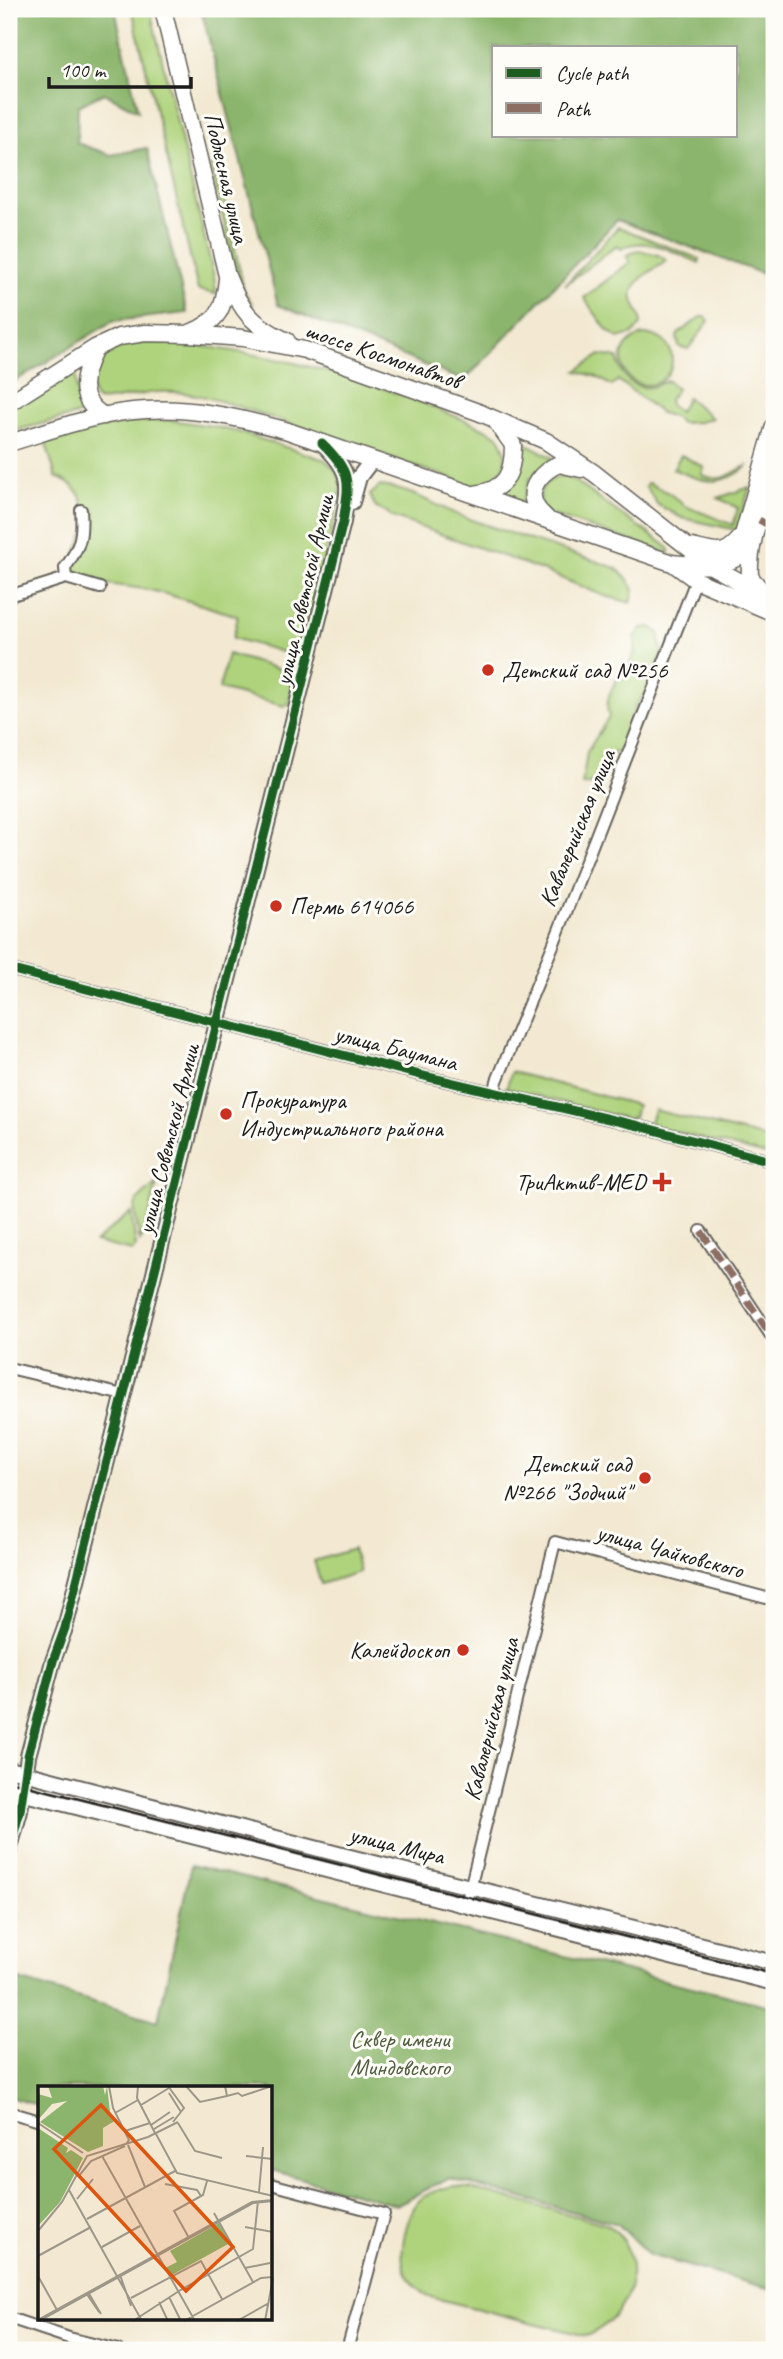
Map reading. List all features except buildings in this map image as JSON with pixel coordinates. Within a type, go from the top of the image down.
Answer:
[{"type":"main road","name":"Подлесная улица","points":[[163,9],[227,276],[242,309],[253,322],[305,350]]},
{"type":"main road","points":[[189,334],[206,327],[214,320],[225,299],[227,276]]},
{"type":"main road","name":"шоссе Космонавтов","points":[[9,403],[95,348],[119,337],[145,333],[189,334],[243,338],[305,350],[494,418],[546,440],[594,473],[713,567],[773,603]]},
{"type":"main road","points":[[95,348],[85,370],[84,383],[92,408],[104,416]]},
{"type":"main road","name":"шоссе Космонавтов","points":[[9,443],[104,416],[145,410],[185,410],[227,415],[285,430],[672,562],[713,567]]},
{"type":"main road","points":[[475,494],[492,492],[500,486],[510,471],[513,444],[494,418]]},
{"type":"main road","points":[[684,545],[722,552],[732,549],[743,535],[774,426]]},
{"type":"main road","name":"улица Советской Армии","points":[[9,1851],[16,1792],[25,1774],[53,1661],[65,1628],[343,522],[347,498],[346,475],[341,461],[322,443]]},
{"type":"main road","name":"улица Советской Армии","points":[[343,522],[359,477],[372,460]]},
{"type":"main road","points":[[550,521],[536,508],[533,499],[534,488],[540,476],[559,464],[594,473]]},
{"type":"main road","points":[[713,567],[733,561],[751,546],[767,524],[774,465]]},
{"type":"main road","points":[[751,546],[750,577],[773,603]]},
{"type":"main road","name":"шоссе Космонавтов","points":[[672,562],[696,580],[773,603]]},
{"type":"main road","name":"улица Мира","points":[[9,1769],[774,1963]]},
{"type":"main road","name":"улица Мира","points":[[16,1792],[774,1983]]},
{"type":"street","points":[[66,578],[65,568],[78,550],[82,530],[81,510]]},
{"type":"street","points":[[9,596],[66,578],[100,588]]},
{"type":"street","name":"Кавалерийская улица","points":[[495,1092],[497,1081],[696,580]]},
{"type":"street","name":"улица Баумана","points":[[9,969],[774,1162]]},
{"type":"street","points":[[701,1231],[774,1340]]},
{"type":"street","points":[[9,1368],[123,1395]]},
{"type":"street","name":"Кавалерийская улица","points":[[466,1905],[555,1542]]},
{"type":"street","name":"улица Чайковского","points":[[555,1542],[774,1600]]},
{"type":"street","points":[[9,2112],[38,2120]]},
{"type":"street","points":[[273,2185],[384,2214],[348,2350]]},
{"type":"street","points":[[9,2319],[118,2350]]},
{"type":"green space","points":[[9,9],[115,9],[138,111],[104,93],[78,106],[77,143],[111,155],[147,148],[187,313],[113,321],[9,385]]},
{"type":"green space","points":[[132,9],[150,9],[216,294],[198,290]]},
{"type":"green space","points":[[201,9],[774,9],[774,275],[771,277],[617,220],[464,381],[278,305]]},
{"type":"green space","points":[[216,161],[244,291],[253,305],[247,309],[239,286],[211,167]]},
{"type":"green space","points":[[618,227],[700,259],[699,263],[650,244],[640,243],[621,249],[617,245],[565,285]]},
{"type":"green space","points":[[638,250],[658,255],[667,261],[637,283],[633,296],[641,324],[633,334],[618,338],[607,330],[584,298],[630,262],[626,256]]},
{"type":"green space","points":[[701,317],[706,317],[709,321],[688,349],[679,347],[679,333]]},
{"type":"green space","points":[[647,335],[665,342],[672,360],[665,378],[647,385],[629,378],[622,360],[629,342]]},
{"type":"green space","points":[[175,343],[276,359],[343,376],[408,397],[498,436],[505,452],[504,465],[485,490],[222,401],[179,392],[157,392],[97,400],[92,391],[92,378],[106,353],[126,344]]},
{"type":"green space","points":[[600,355],[618,358],[624,375],[635,385],[650,387],[667,380],[677,389],[669,400],[670,405],[679,412],[687,397],[712,418],[681,423],[674,417],[661,413],[618,380],[612,386],[597,377],[577,371]]},
{"type":"green space","points":[[76,365],[78,396],[84,413],[9,432],[9,410]]},
{"type":"green space","points":[[144,420],[170,420],[242,433],[325,460],[337,472],[342,487],[302,652],[296,656],[233,638],[238,616],[154,591],[88,580],[69,571],[85,531],[95,530],[94,510],[85,509],[75,489],[56,477],[45,440]]},
{"type":"green space","points":[[520,440],[553,458],[530,478],[522,504],[501,498],[511,485],[516,471]]},
{"type":"green space","points":[[681,455],[704,467],[702,475],[716,478],[722,478],[749,465],[730,478],[703,480],[673,469]]},
{"type":"green space","points":[[563,475],[580,484],[662,543],[670,549],[669,553],[543,512],[540,498],[542,488],[550,480]]},
{"type":"green space","points":[[648,483],[669,493],[685,506],[733,525],[738,508],[718,498],[750,487],[737,530],[682,518],[658,505],[645,486]]},
{"type":"green space","points":[[380,486],[403,491],[466,518],[616,568],[628,579],[634,590],[631,603],[602,595],[539,569],[392,517],[376,508],[370,495]]},
{"type":"green space","points":[[651,627],[659,633],[662,654],[645,694],[635,706],[629,739],[619,751],[605,758],[596,783],[582,785],[587,752],[609,717],[607,702],[610,693],[617,679],[624,678],[635,651],[635,637],[642,628]]},
{"type":"green space","points":[[228,654],[295,674],[289,703],[284,706],[219,689]]},
{"type":"green space","points":[[512,1072],[637,1105],[634,1117],[628,1119],[506,1088]]},
{"type":"green space","points":[[654,1110],[774,1140],[774,1157],[653,1126],[650,1122]]},
{"type":"green space","points":[[157,1183],[145,1233],[140,1241],[135,1208],[141,1197]]},
{"type":"green space","points":[[131,1212],[136,1246],[132,1251],[95,1242]]},
{"type":"green space","points":[[353,1549],[359,1572],[321,1584],[314,1561]]},
{"type":"green space","name":"Сквер имени Миндовского","points":[[191,1865],[774,2007],[774,2290],[649,2255],[618,2224],[449,2178],[396,2205],[273,2171],[273,2086],[38,2086],[38,2105],[9,2097],[9,1977],[158,2021]]},
{"type":"green space","points":[[453,2186],[474,2189],[602,2223],[612,2229],[625,2244],[631,2268],[628,2293],[616,2314],[598,2330],[586,2336],[427,2296],[405,2271],[405,2232],[412,2212],[422,2198]]},
{"type":"tram line","points":[[9,1781],[774,1974]]},
{"type":"marked path","points":[[759,520],[774,528]]},
{"type":"marked path","points":[[701,1231],[774,1340]]},
{"type":"cycle path","points":[[9,1851],[20,1811],[28,1756],[53,1661],[65,1628],[343,522],[347,497],[344,471],[322,443]]},
{"type":"cycle path","points":[[9,969],[428,1077],[639,1126],[774,1162]]},
{"type":"place","name":"Детский сад №256","points":[[488,670]]},
{"type":"place","name":"Пермь 614066","points":[[276,906]]},
{"type":"place","name":"Прокуратура Индустриального района","points":[[226,1114]]},
{"type":"place","name":"ТриАктив-MED","points":[[662,1182]]},
{"type":"place","name":"Детский сад №266 \"Зодчий\"","points":[[645,1478]]},
{"type":"place","name":"Калейдоскоп","points":[[463,1650]]}]
